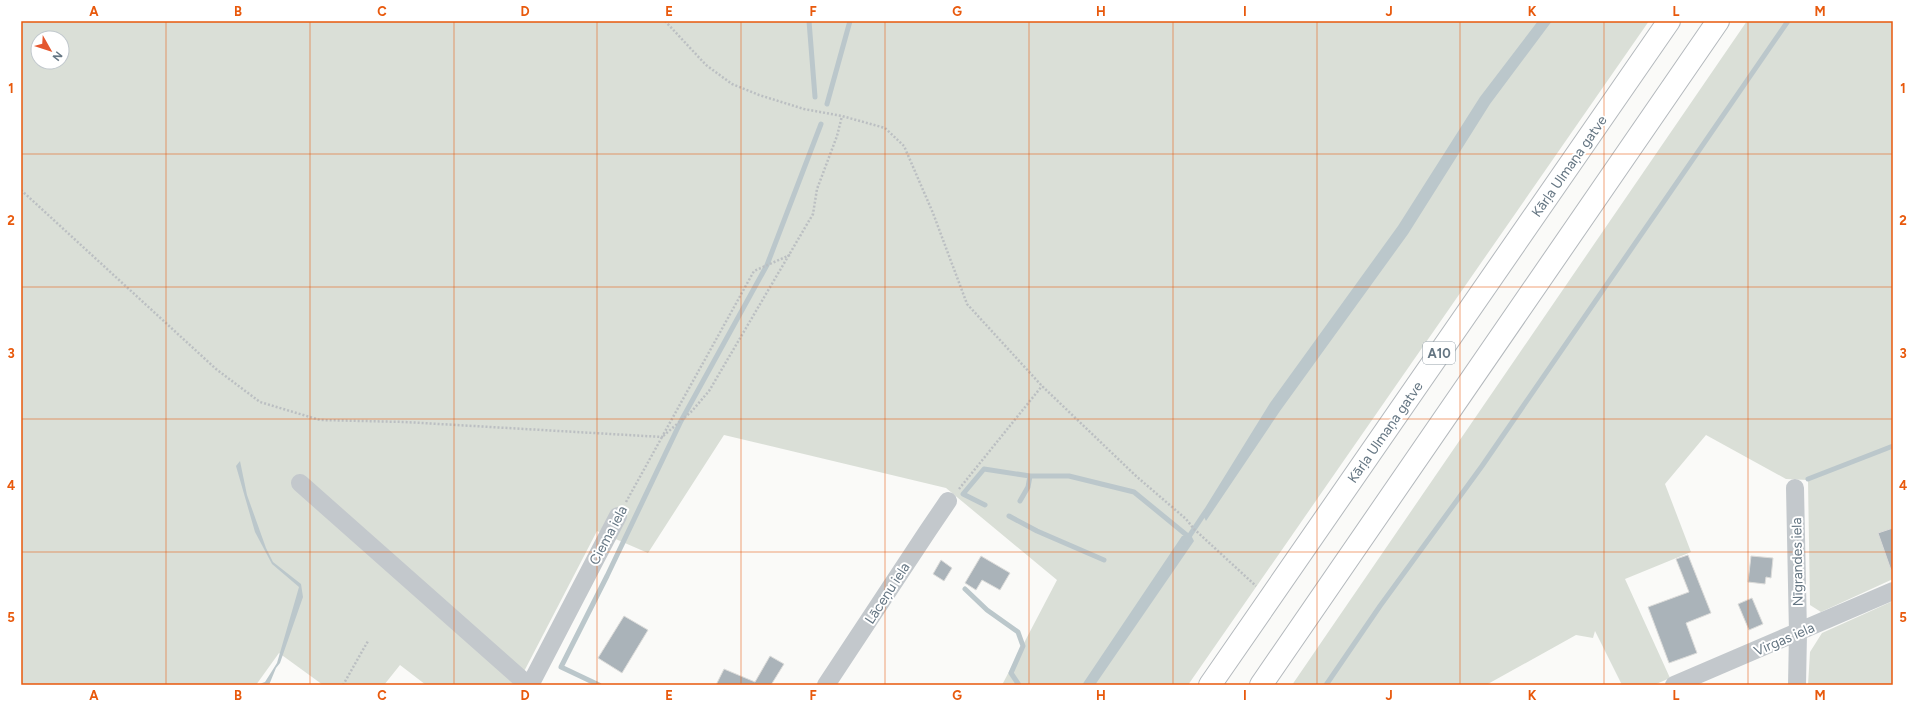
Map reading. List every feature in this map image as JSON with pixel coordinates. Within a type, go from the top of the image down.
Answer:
[{"type":"highway","name":"Kārļa Ulmaņa gatve","points":[[1210,685],[1669,21]]},
{"type":"highway","points":[[1261,685],[1718,21]]},
{"type":"street","points":[[300,483],[529,685]]},
{"type":"street","name":"Nīgrandes iela","points":[[1795,488],[1798,633],[1797,685]]},
{"type":"street","name":"Lāceņu iela","points":[[826,685],[926,532],[948,501]]},
{"type":"street","name":"Ciema iela","points":[[529,685],[618,516]]},
{"type":"street","name":"Virgas iela","points":[[1674,685],[1893,592]]},
{"type":"path","points":[[665,21],[706,65],[732,84],[759,95],[804,109],[842,116],[885,128],[904,146],[933,213],[967,304],[1042,386],[1136,476],[1186,519],[1194,529],[1269,598]]},
{"type":"path","name":"Ciema iela","points":[[618,516],[662,437],[692,411],[704,397],[790,255],[813,214],[817,190],[837,136],[842,116]]},
{"type":"path","points":[[21,190],[216,369],[260,402],[320,420],[405,422],[662,437],[754,271],[790,255]]},
{"type":"path","points":[[948,501],[1042,386]]},
{"type":"path","points":[[344,685],[368,641]]},
{"type":"shaded area","points":[[21,21],[1649,21],[1188,685],[1002,685],[1057,580],[946,488],[724,435],[648,553],[597,531],[517,685],[426,685],[400,665],[384,685],[323,685],[279,653],[256,685],[21,685]]},
{"type":"shaded area","points":[[1538,21],[1552,21],[1490,104],[1408,234],[1280,411],[1206,521],[1203,515],[1205,508],[1270,403],[1398,226],[1480,97]]},
{"type":"shaded area","points":[[1747,21],[1893,21],[1893,579],[1821,612],[1810,605],[1808,480],[1786,479],[1706,435],[1665,484],[1691,552],[1625,579],[1670,678],[1654,685],[1622,685],[1595,631],[1593,638],[1576,635],[1486,685],[1292,685]]},
{"type":"shaded area","points":[[240,461],[247,495],[266,548],[273,562],[301,584],[303,597],[280,663],[276,668],[269,685],[256,685],[265,682],[277,663],[299,587],[272,564],[255,532],[236,466]]},
{"type":"shaded area","points":[[1191,535],[1194,541],[1095,685],[1082,685],[1182,536]]},
{"type":"shaded area","points":[[1893,601],[1893,685],[1808,685],[1810,652],[1822,633]]},
{"type":"building","points":[[1893,528],[1893,570],[1891,570],[1878,533]]},
{"type":"building","points":[[1688,555],[1711,613],[1686,623],[1697,653],[1669,663],[1648,607],[1689,592],[1676,559]]},
{"type":"building","points":[[981,556],[1010,573],[1000,590],[982,580],[976,590],[965,583]]},
{"type":"building","points":[[1751,556],[1773,558],[1771,578],[1766,577],[1765,584],[1748,582]]},
{"type":"building","points":[[941,560],[952,568],[944,581],[933,574]]},
{"type":"building","points":[[1752,598],[1763,624],[1749,630],[1738,604]]},
{"type":"building","points":[[624,616],[648,630],[622,673],[598,658]]},
{"type":"building","points":[[770,656],[784,664],[771,685],[716,685],[724,669],[755,682]]},
{"type":"waterway","points":[[809,21],[815,97]]},
{"type":"waterway","points":[[827,104],[850,21]]},
{"type":"waterway","points":[[1326,685],[1380,606],[1482,466],[1788,21]]},
{"type":"waterway","points":[[599,685],[561,667],[607,576],[681,421],[767,265],[821,124]]},
{"type":"waterway","points":[[1808,479],[1893,446]]},
{"type":"waterway","points":[[985,505],[963,494],[984,469],[1030,476],[1069,476],[1134,492],[1189,537]]},
{"type":"waterway","points":[[1020,501],[1028,487],[1030,476]]},
{"type":"waterway","points":[[1186,541],[1206,511]]},
{"type":"waterway","points":[[1009,516],[1037,531],[1104,560]]},
{"type":"waterway","points":[[965,589],[987,610],[1018,632],[1023,646],[1011,673],[1019,685]]}]
